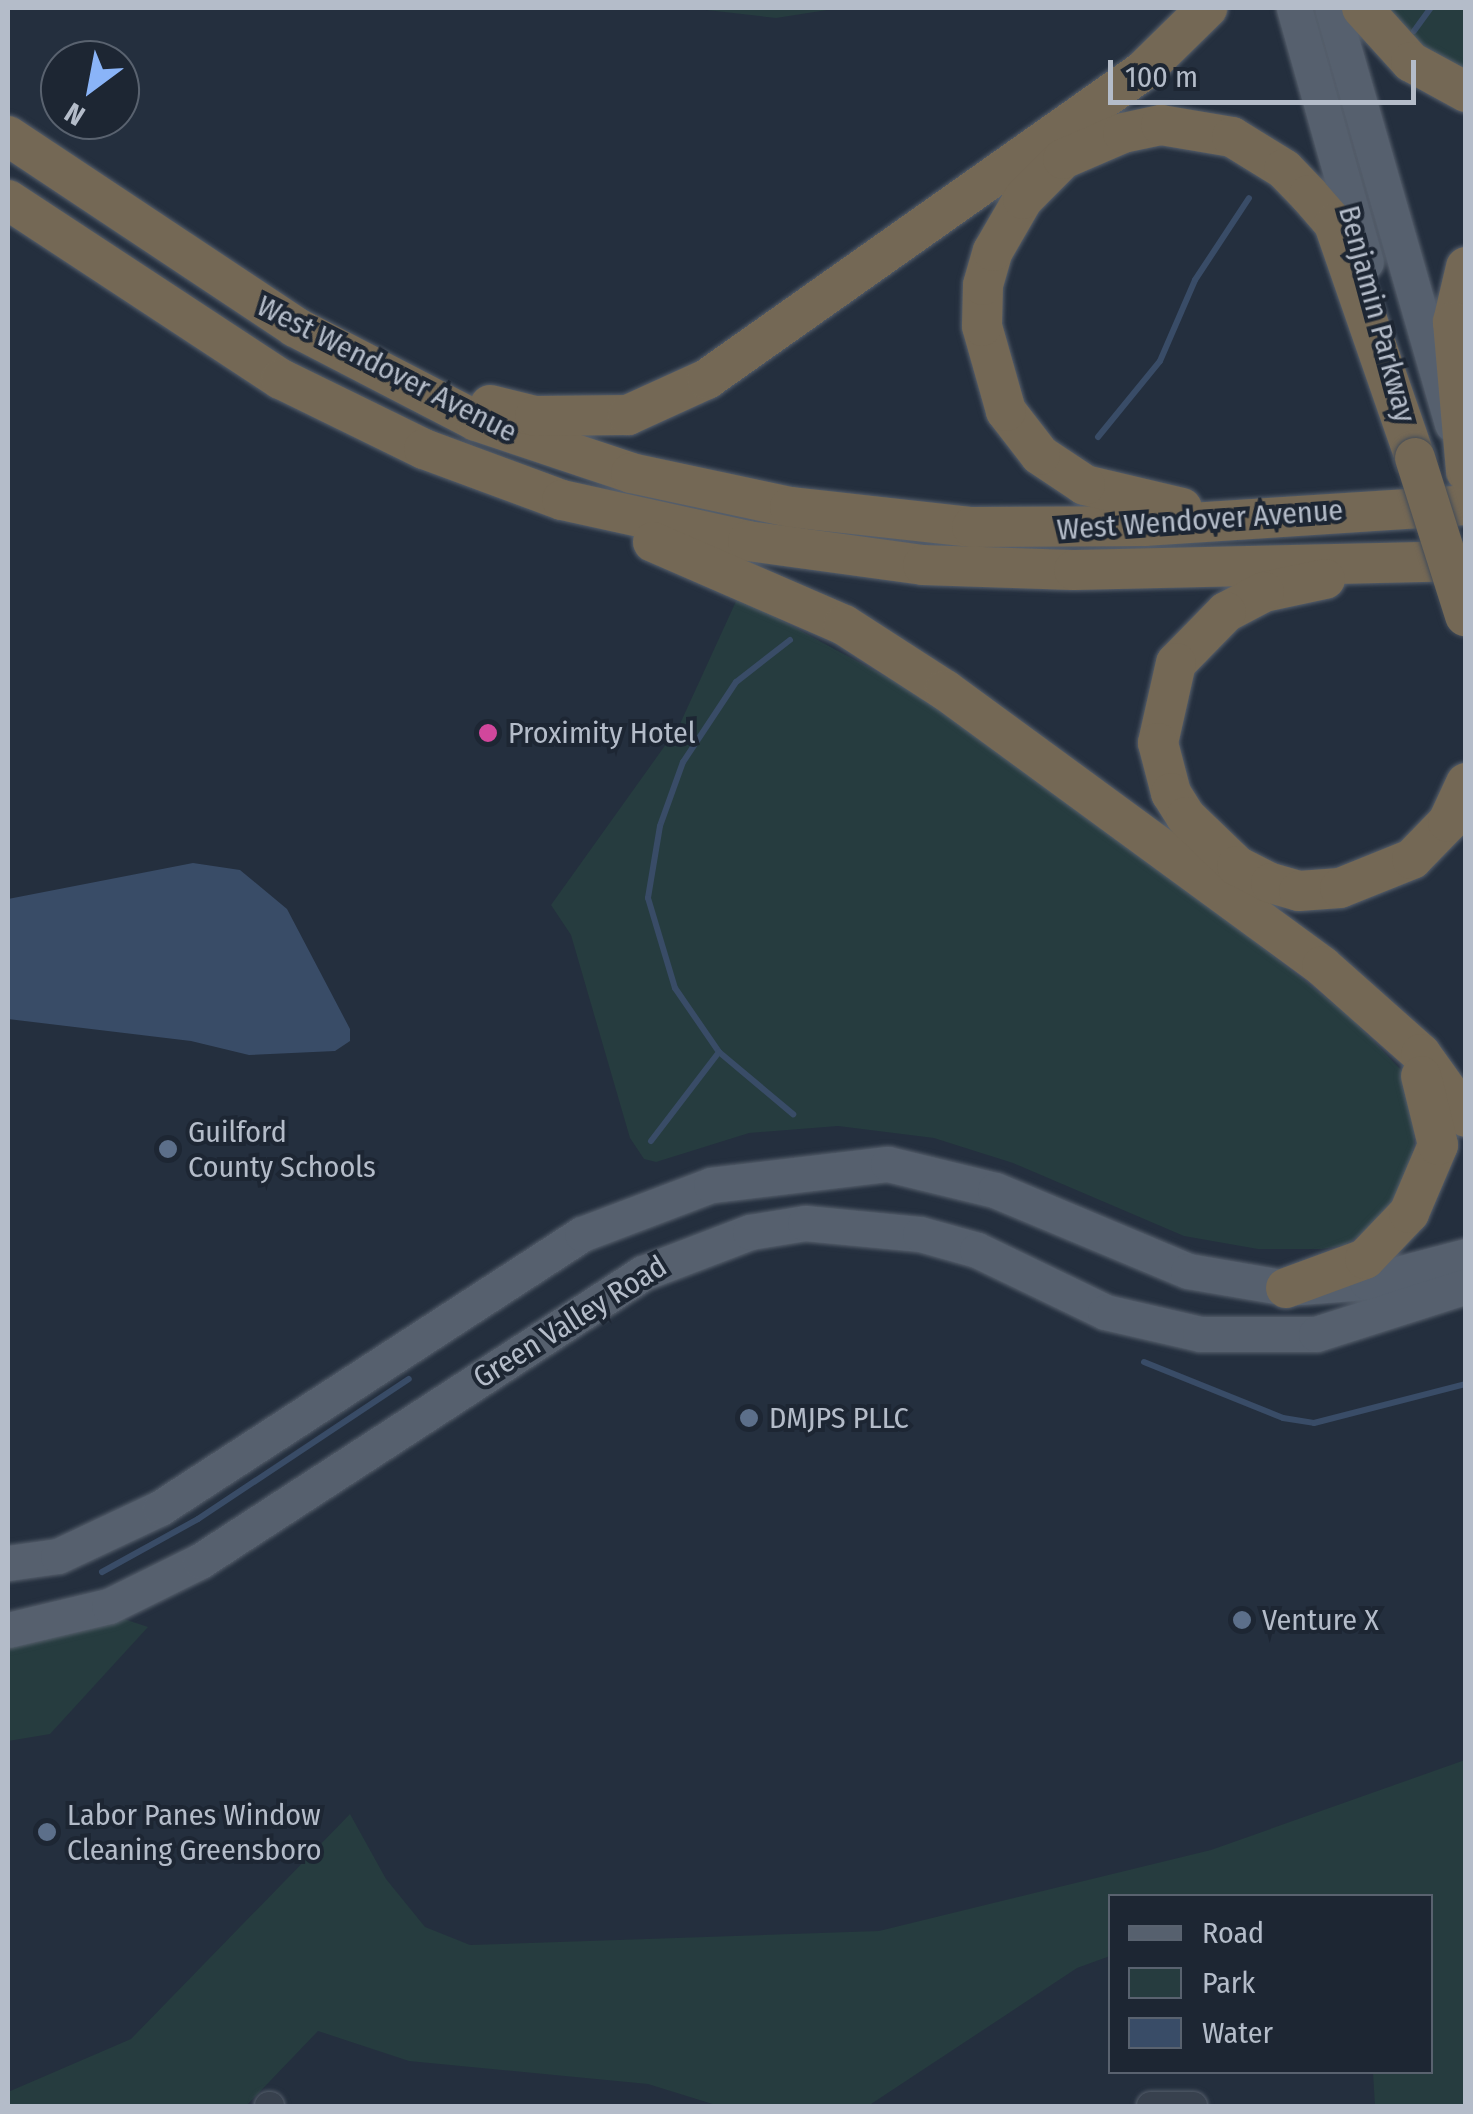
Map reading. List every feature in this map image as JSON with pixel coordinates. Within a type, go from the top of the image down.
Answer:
[{"type":"highway","points":[[378,371],[536,416],[628,415],[706,379],[1112,94],[1172,50],[1207,8]]},
{"type":"highway","points":[[1362,8],[1410,62],[1466,92]]},
{"type":"highway","points":[[1235,516],[1140,502],[1085,484],[1040,455],[1006,410],[984,340],[983,285],[1006,223],[1063,159],[1161,125],[1232,137],[1284,169],[1334,224],[1398,394]]},
{"type":"highway","name":"West Wendover Avenue","points":[[8,136],[224,284],[476,421],[551,448],[790,507],[1044,530],[1466,505]]},
{"type":"highway","name":"West Wendover Avenue","points":[[8,200],[281,379],[424,449],[562,500],[748,542],[923,565],[1376,565],[1466,561]]},
{"type":"highway","points":[[1463,462],[1453,322],[1466,267]]},
{"type":"highway","name":"Benjamin Parkway","points":[[1398,394],[1465,618]]},
{"type":"highway","points":[[562,500],[844,624],[945,690],[1261,920],[1371,1009],[1421,1054],[1466,1118]]},
{"type":"highway","points":[[1376,565],[1264,592],[1206,628],[1176,664],[1161,706],[1158,743],[1172,793],[1186,818],[1238,866],[1299,890],[1340,888],[1412,858],[1448,822],[1466,783]]},
{"type":"highway","points":[[1286,1288],[1365,1259],[1409,1213],[1433,1164],[1438,1145],[1431,1096],[1415,1063],[1371,1009]]},
{"type":"main road","name":"Benjamin Parkway","points":[[1294,8],[1392,352],[1398,394]]},
{"type":"main road","name":"Benjamin Parkway","points":[[1332,8],[1463,462]]},
{"type":"main road","name":"Green Valley Road","points":[[8,1563],[58,1556],[160,1508],[582,1234],[711,1184],[888,1164],[995,1190],[1188,1271],[1286,1288],[1367,1282],[1466,1256]]},
{"type":"main road","name":"Green Valley Road","points":[[8,1630],[109,1606],[200,1562],[643,1273],[750,1232],[806,1223],[920,1234],[978,1250],[1105,1312],[1200,1334],[1316,1334],[1466,1286]]},
{"type":"street","points":[[1150,2106],[1193,2106]]},
{"type":"green space","points":[[689,8],[840,8],[776,18]]},
{"type":"green space","points":[[1380,8],[1465,8],[1465,77],[1429,59]]},
{"type":"green space","points":[[738,597],[942,707],[1142,852],[1350,1017],[1403,1072],[1415,1105],[1414,1146],[1403,1189],[1372,1227],[1345,1245],[1322,1249],[1258,1249],[1184,1236],[1013,1163],[934,1138],[838,1126],[749,1133],[656,1162],[644,1159],[630,1138],[571,935],[551,905],[679,726]]},
{"type":"green space","points":[[124,1619],[148,1627],[50,1734],[8,1741],[8,1647]]},
{"type":"green space","points":[[1465,1760],[1465,2106],[1375,2106],[1373,2074],[1433,2074],[1433,1894],[1108,1894],[1108,1957],[1077,1968],[868,2106],[719,2106],[648,2084],[409,2061],[318,2031],[246,2106],[8,2106],[8,2092],[131,2039],[350,1814],[386,1879],[425,1927],[470,1945],[879,1931],[1211,1850]]},
{"type":"water","points":[[193,863],[240,870],[287,909],[350,1029],[350,1041],[335,1051],[249,1055],[191,1041],[8,1019],[8,899]]},
{"type":"waterway","points":[[1414,31],[1431,8]]},
{"type":"waterway","points":[[1098,437],[1160,361],[1195,280],[1249,198]]},
{"type":"waterway","points":[[790,640],[736,682],[683,762],[660,826],[648,898],[675,988],[719,1052],[793,1114]]},
{"type":"waterway","points":[[651,1141],[719,1052]]},
{"type":"waterway","points":[[1144,1362],[1283,1418],[1314,1423],[1466,1384]]},
{"type":"waterway","points":[[102,1572],[198,1519],[409,1379]]},
{"type":"place","name":"Proximity Hotel","points":[[488,733]]},
{"type":"place","name":"Guilford County Schools","points":[[168,1149]]},
{"type":"place","name":"DMJPS PLLC","points":[[749,1418]]},
{"type":"place","name":"Venture X","points":[[1242,1620]]},
{"type":"place","name":"Labor Panes Window Cleaning Greensboro","points":[[47,1832]]}]
